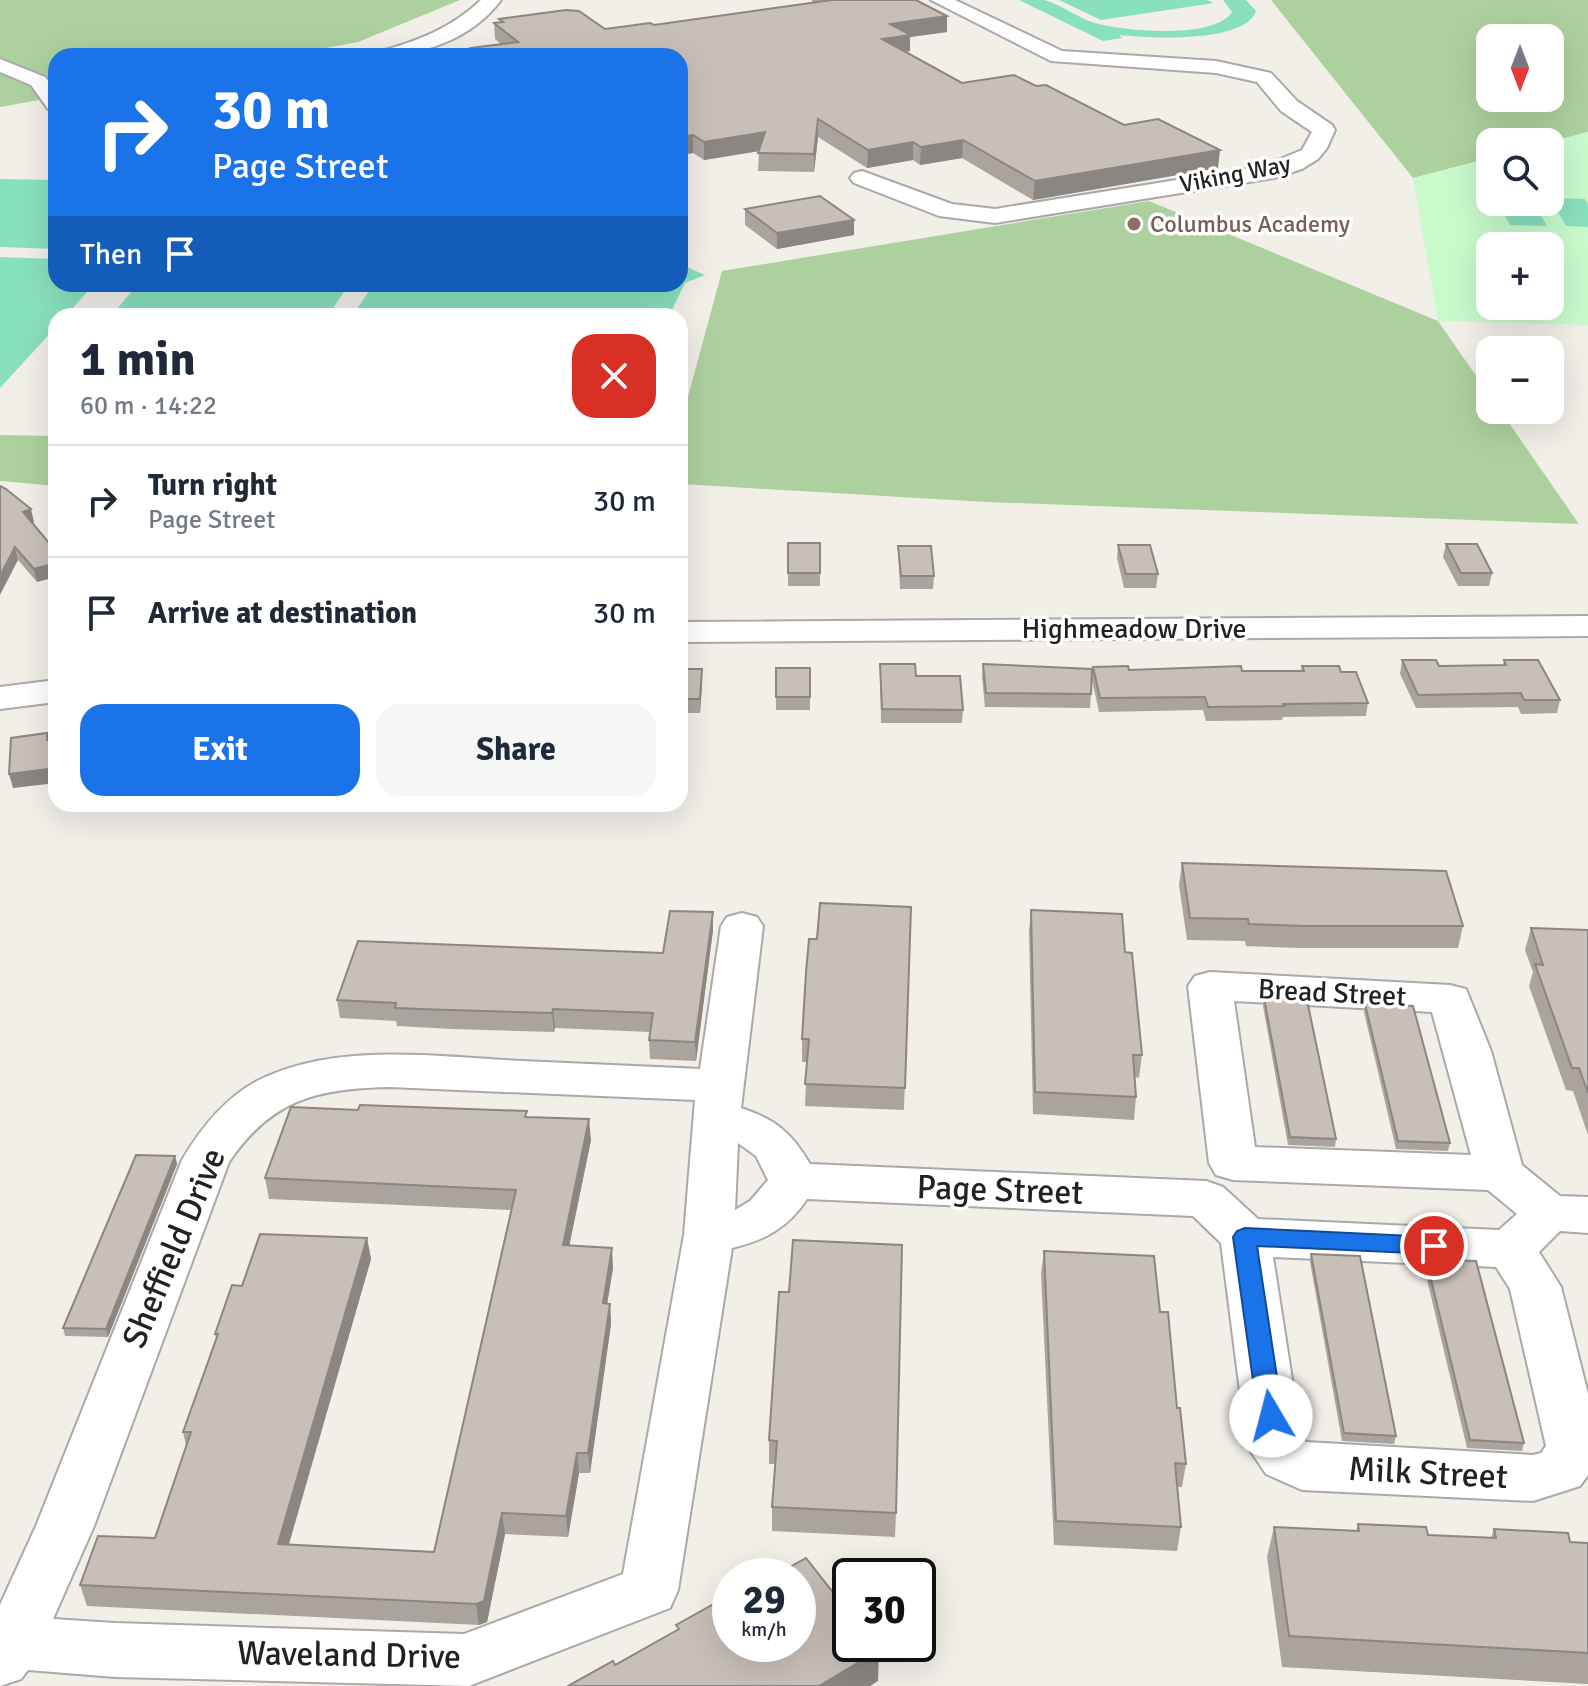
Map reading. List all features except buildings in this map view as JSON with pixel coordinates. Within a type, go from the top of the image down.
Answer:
[{"type":"street","points":[[406,48],[463,27],[492,0]]},
{"type":"street","name":"Viking Way","points":[[862,178],[948,211],[995,216],[1266,173],[1300,162],[1313,154],[1322,141],[1324,130],[1289,106],[1264,77],[1216,67],[1058,57],[940,0]]},
{"type":"street","points":[[0,65],[38,81],[48,93]]},
{"type":"street","name":"Highmeadow Drive","points":[[688,632],[1588,626]]},
{"type":"street","points":[[0,698],[48,692]]},
{"type":"street","name":"Waveland Drive","points":[[6,1651],[115,1650],[464,1661],[649,1590],[709,1235],[718,1101],[742,926]]},
{"type":"street","name":"Bread Street","points":[[1220,1181],[1210,986],[1450,999],[1468,1051],[1500,1173]]},
{"type":"street","name":"Sheffield Drive","points":[[6,1651],[65,1526],[206,1160],[226,1129],[257,1102],[286,1087],[319,1078],[399,1071],[718,1101]]},
{"type":"street","points":[[709,1235],[744,1228],[776,1209],[793,1181],[782,1152],[718,1101]]},
{"type":"street","points":[[1220,1181],[1245,1237],[1511,1249],[1568,1214],[1500,1173]]},
{"type":"street","name":"Page Street","points":[[793,1181],[1220,1181],[1500,1173]]},
{"type":"street","name":"Milk Street","points":[[1245,1237],[1275,1446],[1286,1458],[1302,1467],[1533,1478],[1560,1470],[1575,1451],[1535,1287],[1511,1249]]},
{"type":"green space","points":[[0,0],[460,0],[358,42],[326,48],[48,48],[48,98],[0,107]]},
{"type":"green space","points":[[1019,0],[1044,0],[1095,23],[1126,29],[1167,31],[1207,27],[1222,21],[1232,12],[1223,0],[1246,0],[1256,11],[1248,22],[1215,34],[1172,37],[1119,35],[1122,38],[1103,41]]},
{"type":"green space","points":[[1059,0],[1207,0],[1214,3],[1101,20]]},
{"type":"green space","points":[[1271,0],[1588,0],[1588,132],[1564,138],[1564,128],[1476,128],[1476,162],[1413,178]]},
{"type":"green space","points":[[1588,132],[1588,325],[1438,321],[1413,178],[1476,162],[1476,216],[1564,216],[1564,138]]},
{"type":"green space","points":[[0,179],[48,180],[48,249],[0,247]]},
{"type":"green space","points":[[1564,198],[1585,199],[1588,204],[1588,227],[1566,226],[1560,216],[1564,216]]},
{"type":"green space","points":[[1149,201],[1438,321],[1476,376],[1476,424],[1510,424],[1579,524],[986,502],[688,484],[688,397],[722,271]]},
{"type":"green space","points":[[1505,216],[1541,216],[1547,226],[1510,225]]},
{"type":"green space","points":[[0,257],[48,259],[48,292],[87,292],[73,308],[48,308],[48,336],[0,388]]},
{"type":"green space","points":[[688,268],[705,275],[688,282]]},
{"type":"green space","points":[[131,292],[344,292],[333,308],[118,308]]},
{"type":"green space","points":[[368,292],[681,292],[673,308],[358,308]]},
{"type":"green space","points":[[0,435],[48,436],[48,485],[0,481]]},
{"type":"place","name":"Columbus Academy","points":[[1134,224]]},
{"type":"route","points":[[1271,1416],[1245,1237],[1434,1246]]}]
